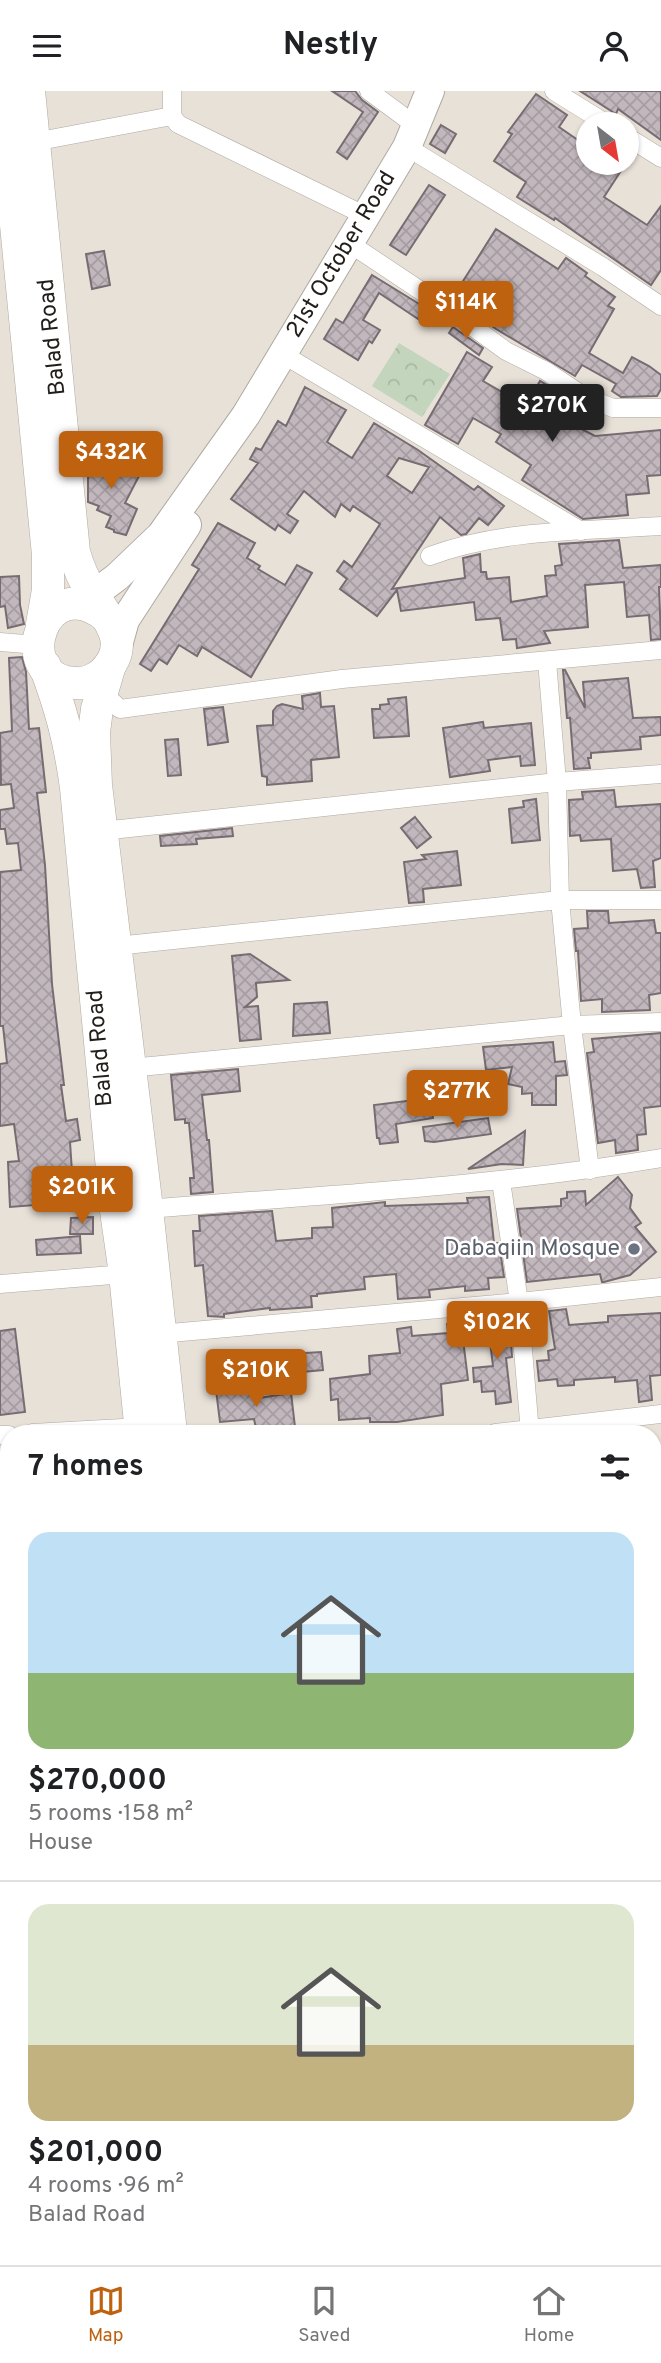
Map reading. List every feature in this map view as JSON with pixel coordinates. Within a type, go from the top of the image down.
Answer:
[{"type":"highway","name":"Balad Road","points":[[3,91],[14,143],[74,552],[91,605]]},
{"type":"highway","name":"Balad Road","points":[[29,91],[14,143],[47,555],[48,590],[41,645],[70,744],[116,1211],[150,1425]]},
{"type":"highway","points":[[91,605],[114,627],[117,639],[110,670],[89,682],[75,684],[61,680],[41,645],[50,614],[61,607],[91,605]]},
{"type":"highway","name":"Balad Road","points":[[110,670],[94,732],[96,785],[147,1209],[159,1334],[151,1425]]},
{"type":"main road","name":"21st October Road","points":[[246,415],[284,355],[411,136],[430,91]]},
{"type":"main road","points":[[91,605],[161,535],[246,415]]},
{"type":"main road","points":[[110,670],[125,620],[205,499],[246,415]]},
{"type":"street","points":[[172,91],[172,116],[178,124],[364,215]]},
{"type":"street","points":[[369,91],[411,136],[661,306]]},
{"type":"street","points":[[554,91],[588,112]]},
{"type":"street","points":[[14,143],[172,116]]},
{"type":"street","points":[[639,144],[661,158]]},
{"type":"street","points":[[349,243],[506,351],[546,371],[585,397],[613,408],[661,408]]},
{"type":"street","points":[[284,355],[581,531]]},
{"type":"street","points":[[430,555],[468,543],[519,535],[661,526]]},
{"type":"street","points":[[0,642],[41,645]]},
{"type":"street","points":[[110,670],[120,709],[341,679],[661,650]]},
{"type":"street","points":[[547,661],[557,782],[560,900],[590,1170]]},
{"type":"street","points":[[102,831],[557,782],[661,774]]},
{"type":"street","points":[[116,946],[560,900],[661,900]]},
{"type":"street","points":[[130,1068],[572,1025],[661,1021]]},
{"type":"street","points":[[147,1209],[501,1181],[661,1158]]},
{"type":"street","points":[[501,1181],[519,1302],[528,1425]]},
{"type":"street","points":[[0,1283],[125,1274]]},
{"type":"street","points":[[159,1334],[661,1287]]},
{"type":"street","points":[[580,1425],[661,1414]]},
{"type":"green space","points":[[399,343],[450,374],[422,417],[372,386]]},
{"type":"building","points":[[332,91],[355,91],[378,112],[347,159],[337,152],[363,112]]},
{"type":"building","points":[[580,91],[661,91],[661,140],[639,124],[639,112],[622,112],[618,109],[613,112]]},
{"type":"building","points":[[536,94],[567,115],[559,127],[576,139],[576,175],[618,175],[604,197],[647,225],[661,206],[661,270],[651,285],[555,218],[554,220],[517,197],[526,182],[494,161],[512,134],[508,132]]},
{"type":"building","points":[[441,125],[456,134],[445,153],[430,144]]},
{"type":"building","points":[[429,185],[445,195],[406,255],[390,245]]},
{"type":"building","points":[[496,229],[558,269],[566,258],[587,273],[585,276],[615,297],[608,306],[614,309],[589,353],[623,373],[632,357],[649,366],[661,375],[661,389],[657,396],[621,397],[612,391],[616,384],[582,365],[575,376],[496,329],[453,297]]},
{"type":"building","points":[[104,251],[110,285],[92,289],[86,254]]},
{"type":"building","points":[[372,275],[429,310],[421,321],[379,293],[363,320],[380,330],[372,343],[369,341],[358,360],[324,339],[336,319],[343,323]]},
{"type":"building","points":[[453,327],[483,348],[479,355],[449,333]]},
{"type":"building","points":[[467,352],[492,367],[483,381],[526,406],[540,381],[552,388],[546,396],[566,408],[560,418],[595,436],[661,430],[661,475],[647,476],[649,493],[626,495],[628,515],[583,519],[522,480],[531,465],[496,442],[501,434],[473,418],[458,444],[425,425]]},
{"type":"building","points":[[305,387],[346,410],[327,442],[352,458],[374,423],[474,490],[478,486],[504,506],[488,525],[479,518],[466,534],[461,535],[440,517],[392,589],[465,578],[463,558],[480,554],[481,572],[486,572],[487,579],[509,577],[511,602],[547,596],[545,576],[556,575],[555,566],[562,565],[559,544],[619,540],[623,568],[661,565],[661,639],[651,640],[649,615],[627,617],[624,582],[585,585],[588,627],[544,631],[550,643],[517,648],[516,639],[503,640],[500,618],[476,620],[474,602],[401,611],[397,590],[377,616],[340,589],[347,579],[337,571],[344,561],[352,567],[380,524],[353,506],[350,511],[341,504],[335,517],[304,491],[287,514],[298,521],[290,533],[278,525],[275,530],[231,499],[258,463],[250,459],[256,448],[261,450],[278,421],[286,426]],"holes":[[[399,458],[429,467],[412,493],[387,476]]]},
{"type":"building","points":[[91,451],[139,476],[125,503],[137,509],[126,535],[106,527],[111,516],[97,510],[99,506],[88,502],[86,463]]},
{"type":"building","points":[[218,523],[255,543],[247,558],[260,566],[258,569],[285,585],[297,565],[312,573],[251,677],[202,647],[197,656],[179,645],[167,664],[159,659],[151,671],[140,664],[199,569],[192,565]]},
{"type":"building","points":[[19,576],[24,624],[8,628],[5,606],[0,607],[0,577]]},
{"type":"building","points":[[22,657],[26,672],[29,729],[39,728],[46,792],[37,793],[45,865],[52,984],[64,1085],[61,1085],[66,1121],[77,1119],[80,1140],[70,1142],[74,1202],[10,1207],[8,1162],[19,1161],[14,1124],[0,1126],[0,1064],[7,1063],[3,1026],[0,1026],[0,872],[21,870],[18,843],[7,844],[5,829],[0,829],[0,810],[14,808],[11,784],[1,785],[0,733],[12,731],[9,658]]},
{"type":"building","points":[[563,670],[585,708],[583,682],[628,678],[633,718],[661,717],[661,735],[640,737],[641,749],[591,753],[591,758],[588,758],[590,768],[574,769]]},
{"type":"building","points":[[320,693],[321,707],[334,706],[339,757],[311,760],[312,781],[267,785],[267,777],[262,776],[257,726],[273,725],[273,711],[277,706],[282,704],[303,709],[302,696]]},
{"type":"building","points":[[406,697],[409,736],[374,738],[372,709],[380,709],[380,705],[389,704],[388,699]]},
{"type":"building","points":[[223,707],[228,742],[208,745],[204,709]]},
{"type":"building","points":[[483,722],[484,728],[531,723],[535,765],[521,766],[520,756],[488,760],[490,771],[450,777],[443,728]]},
{"type":"building","points":[[178,739],[181,775],[168,776],[165,740]]},
{"type":"building","points":[[614,790],[616,807],[661,804],[661,858],[653,861],[655,887],[641,888],[637,869],[613,871],[611,839],[581,841],[580,835],[570,836],[569,800],[583,799],[582,792]]},
{"type":"building","points":[[536,799],[540,840],[512,843],[509,809],[524,807],[523,801]]},
{"type":"building","points":[[415,817],[431,837],[417,848],[401,828]]},
{"type":"building","points":[[232,828],[233,836],[196,839],[197,844],[161,846],[160,836]]},
{"type":"building","points":[[457,851],[461,885],[423,889],[424,902],[409,903],[404,862],[426,859],[422,855]]},
{"type":"building","points":[[587,911],[608,911],[609,923],[654,920],[656,933],[661,933],[661,993],[649,995],[650,1010],[602,1012],[602,999],[581,1001],[574,929],[588,928]]},
{"type":"building","points":[[250,954],[289,980],[256,983],[257,997],[245,1007],[258,1006],[261,1039],[240,1041],[232,956]]},
{"type":"building","points":[[327,1002],[330,1033],[293,1036],[294,1004]]},
{"type":"building","points":[[661,1033],[661,1106],[644,1108],[646,1134],[637,1135],[638,1150],[616,1153],[615,1140],[598,1143],[587,1053],[594,1052],[592,1039]]},
{"type":"building","points":[[553,1042],[555,1062],[565,1061],[567,1075],[556,1076],[556,1105],[532,1105],[532,1093],[522,1094],[522,1087],[508,1084],[512,1067],[486,1070],[483,1047]]},
{"type":"building","points":[[238,1069],[240,1091],[202,1095],[213,1192],[191,1194],[190,1178],[194,1178],[189,1123],[185,1123],[185,1119],[175,1120],[171,1075]]},
{"type":"building","points":[[430,1098],[433,1118],[396,1124],[398,1142],[380,1144],[374,1105]]},
{"type":"building","points":[[488,1118],[491,1134],[425,1141],[423,1127]]},
{"type":"building","points":[[525,1131],[523,1165],[502,1164],[468,1169]]},
{"type":"building","points":[[618,1177],[632,1195],[630,1208],[641,1223],[635,1227],[656,1252],[630,1275],[604,1282],[600,1274],[527,1282],[517,1209],[561,1206],[561,1199],[567,1198],[567,1192],[585,1191],[586,1205]]},
{"type":"building","points":[[489,1197],[494,1243],[499,1243],[504,1277],[488,1278],[489,1289],[465,1291],[465,1286],[429,1290],[430,1297],[398,1299],[396,1274],[364,1277],[365,1289],[311,1296],[312,1307],[270,1308],[224,1314],[224,1317],[208,1316],[203,1265],[195,1266],[193,1231],[200,1231],[199,1216],[272,1211],[276,1241],[312,1238],[312,1228],[333,1227],[332,1208],[385,1202],[385,1206],[468,1203],[467,1198]]},
{"type":"building","points":[[93,1217],[93,1234],[70,1234],[71,1218]]},
{"type":"building","points":[[80,1236],[81,1253],[37,1255],[36,1240]]},
{"type":"building","points":[[566,1309],[569,1325],[608,1322],[608,1316],[661,1313],[661,1375],[650,1376],[652,1400],[639,1402],[637,1380],[615,1382],[615,1377],[574,1380],[574,1385],[558,1386],[557,1379],[539,1381],[537,1361],[549,1360],[548,1351],[555,1349],[549,1311]]},
{"type":"building","points":[[509,1314],[512,1357],[506,1358],[511,1402],[496,1404],[495,1391],[482,1392],[481,1381],[474,1382],[473,1368],[493,1366],[488,1325],[493,1324],[492,1316]]},
{"type":"building","points":[[461,1323],[468,1380],[441,1384],[443,1415],[397,1422],[370,1422],[370,1418],[339,1420],[338,1399],[331,1400],[330,1379],[370,1374],[369,1356],[400,1353],[397,1329],[411,1327],[412,1336],[448,1333],[447,1324]]},
{"type":"building","points":[[15,1329],[25,1412],[0,1415],[0,1331]]},
{"type":"building","points":[[321,1352],[323,1370],[291,1373],[289,1354]]},
{"type":"building","points":[[258,1387],[259,1398],[291,1393],[295,1425],[255,1425],[254,1419],[220,1422],[216,1390]]},
{"type":"place","name":"Dabaqiin Mosque","points":[[634,1249]]}]
